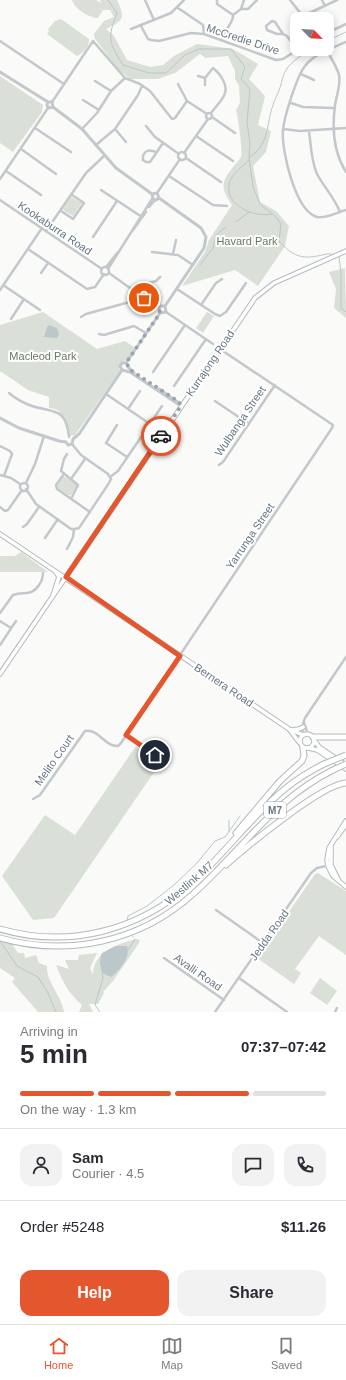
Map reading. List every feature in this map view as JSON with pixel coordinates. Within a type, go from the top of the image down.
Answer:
[{"type":"highway","points":[[312,737],[346,737]]},
{"type":"highway","points":[[162,907],[210,863],[276,785],[302,761],[304,756],[304,746]]},
{"type":"highway","name":"Westlink M7","points":[[0,929],[19,934],[61,938],[82,936],[106,931],[141,919],[162,907],[192,883],[274,798],[292,783],[324,764],[346,755]]},
{"type":"highway","name":"Westlink M7","points":[[0,938],[44,946],[67,946],[93,943],[115,938],[140,929],[167,914],[185,901],[285,800],[307,784],[346,765]]},
{"type":"highway","points":[[185,901],[258,838],[300,807],[333,786],[346,783]]},
{"type":"main road","name":"Kurrajong Road","points":[[0,674],[248,307],[263,291],[277,282],[346,251]]},
{"type":"main road","name":"Bernera Road","points":[[0,534],[296,733],[303,735]]},
{"type":"main road","points":[[53,596],[59,577],[56,571]]},
{"type":"main road","points":[[291,729],[299,729],[303,724]]},
{"type":"main road","name":"Bernera Road","points":[[291,729],[304,746],[317,750],[346,769]]},
{"type":"main road","points":[[312,737],[312,746],[304,746],[300,738],[303,735],[312,737],[319,747],[346,765]]},
{"type":"main road","points":[[346,821],[331,846],[329,865],[340,882],[346,887]]},
{"type":"main road","points":[[336,838],[346,824]]},
{"type":"street","points":[[145,0],[154,20]]},
{"type":"street","points":[[131,29],[171,13],[178,8],[184,0]]},
{"type":"street","points":[[216,0],[217,4],[234,15]]},
{"type":"street","points":[[222,39],[224,31],[234,19],[234,15],[241,9],[244,0]]},
{"type":"street","points":[[241,9],[248,9],[257,0]]},
{"type":"street","points":[[290,0],[299,12]]},
{"type":"street","points":[[322,0],[325,6]]},
{"type":"street","points":[[314,12],[336,0]]},
{"type":"street","points":[[178,8],[202,24],[204,34]]},
{"type":"street","points":[[283,34],[277,34],[267,30],[266,26],[272,21],[275,22],[283,34],[290,40]]},
{"type":"street","points":[[334,30],[346,24]]},
{"type":"street","name":"McCredie Drive","points":[[141,26],[148,39],[151,40],[159,41],[191,34],[204,34],[222,39],[276,60],[283,59],[290,54]]},
{"type":"street","points":[[0,41],[64,84]]},
{"type":"street","points":[[159,308],[161,306],[165,306],[205,246],[206,239],[204,232],[187,217],[155,199],[152,194],[123,174],[82,129],[53,107],[54,104],[52,102],[93,42],[125,78],[150,90],[166,113],[173,119],[176,118],[187,101]]},
{"type":"street","points":[[334,47],[346,42]]},
{"type":"street","points":[[318,56],[308,62],[301,74],[283,130],[283,143],[296,195],[305,207],[313,215],[319,217],[346,210]]},
{"type":"street","points":[[330,56],[339,77],[340,83],[334,108],[334,129],[338,155],[346,172]]},
{"type":"street","points":[[206,85],[205,78],[213,68],[220,73],[226,86],[226,92],[211,113],[207,114]]},
{"type":"street","points":[[0,72],[48,102],[52,102]]},
{"type":"street","points":[[301,74],[314,80]]},
{"type":"street","points":[[198,76],[205,78]]},
{"type":"street","points":[[82,129],[99,110],[111,91],[125,78]]},
{"type":"street","points":[[95,81],[111,91]]},
{"type":"street","points":[[178,84],[187,101],[207,114],[208,119]]},
{"type":"street","points":[[96,145],[115,129],[138,95],[142,86]]},
{"type":"street","points":[[83,100],[99,110]]},
{"type":"street","points":[[0,180],[48,108],[46,105],[48,102]]},
{"type":"street","points":[[291,103],[303,107],[334,108]]},
{"type":"street","points":[[48,108],[53,107]]},
{"type":"street","points":[[211,113],[212,118],[235,134]]},
{"type":"street","points":[[179,154],[184,153],[208,119],[212,118]]},
{"type":"street","points":[[104,274],[101,271],[102,269],[107,268],[155,199],[157,193],[180,159],[179,154],[152,134],[146,126]]},
{"type":"street","points":[[35,128],[70,152]]},
{"type":"street","points":[[283,130],[309,131],[346,128]]},
{"type":"street","points":[[115,129],[126,142]]},
{"type":"street","points":[[309,131],[311,155],[314,167],[322,183],[336,201],[340,212]]},
{"type":"street","points":[[196,136],[233,161]]},
{"type":"street","points":[[156,152],[149,150],[146,151],[143,156],[143,160],[150,162],[156,152],[162,142]]},
{"type":"street","points":[[21,149],[56,174]]},
{"type":"street","points":[[184,153],[186,158],[221,182]]},
{"type":"street","points":[[46,231],[91,168],[105,155]]},
{"type":"street","points":[[180,159],[186,158]]},
{"type":"street","points":[[6,171],[41,195]]},
{"type":"street","points":[[169,176],[213,205],[227,206]]},
{"type":"street","points":[[101,190],[142,217]]},
{"type":"street","points":[[152,194],[157,193]]},
{"type":"street","points":[[61,211],[73,219],[84,203],[72,195]]},
{"type":"street","name":"Kookaburra Road","points":[[0,200],[102,269]]},
{"type":"street","points":[[93,237],[117,201]]},
{"type":"street","points":[[0,290],[42,228]]},
{"type":"street","points":[[173,254],[176,240]]},
{"type":"street","points":[[28,249],[88,289],[95,287],[104,274],[108,273]]},
{"type":"street","points":[[152,252],[173,254],[193,265]]},
{"type":"street","points":[[41,273],[48,263]]},
{"type":"street","points":[[107,268],[108,273],[130,288],[156,280],[160,277]]},
{"type":"street","points":[[201,305],[216,283],[222,279]]},
{"type":"street","points":[[177,289],[215,314],[223,315],[246,282]]},
{"type":"street","points":[[3,285],[40,310]]},
{"type":"street","points":[[82,317],[86,314],[144,298],[159,308],[160,313]]},
{"type":"street","points":[[11,319],[24,299]]},
{"type":"street","points":[[165,306],[166,312]]},
{"type":"street","points":[[181,406],[120,366],[122,363],[126,363],[160,313],[166,312],[213,344]]},
{"type":"street","points":[[153,372],[185,325]]},
{"type":"street","points":[[99,334],[134,326],[146,333]]},
{"type":"street","points":[[174,386],[206,339]]},
{"type":"street","points":[[220,349],[275,385]]},
{"type":"street","points":[[126,363],[128,367],[179,402],[181,406]]},
{"type":"street","points":[[110,477],[85,459],[77,452],[72,444],[73,439],[124,370],[128,367]]},
{"type":"street","name":"Wulbanga Street","points":[[219,465],[223,462],[275,385]]},
{"type":"street","name":"Yarrunga Street","points":[[126,735],[333,425],[275,385]]},
{"type":"street","points":[[128,409],[140,391]]},
{"type":"street","points":[[9,393],[29,405],[52,410],[58,413],[64,420],[69,437],[73,439]]},
{"type":"street","points":[[106,394],[150,424]]},
{"type":"street","points":[[215,401],[249,424]]},
{"type":"street","points":[[110,477],[116,473],[127,458],[162,406]]},
{"type":"street","points":[[0,418],[20,428],[61,442],[66,442],[68,445],[72,444]]},
{"type":"street","points":[[118,425],[106,443],[127,458]]},
{"type":"street","points":[[44,436],[34,466],[26,483],[26,489],[39,507],[74,530]]},
{"type":"street","points":[[66,442],[69,437]]},
{"type":"street","points":[[0,446],[10,451],[12,454],[2,475],[12,478],[20,484],[22,490]]},
{"type":"street","points":[[67,454],[61,469],[64,474],[78,486],[71,499]]},
{"type":"street","points":[[71,479],[85,459]]},
{"type":"street","points":[[64,474],[56,487],[58,490],[90,512]]},
{"type":"street","points":[[74,530],[79,528],[90,512],[110,482],[110,477]]},
{"type":"street","points":[[20,484],[26,483]]},
{"type":"street","points":[[0,507],[8,510],[22,490],[26,489]]},
{"type":"street","points":[[23,527],[27,524],[39,507]]},
{"type":"street","points":[[45,538],[58,519]]},
{"type":"street","points":[[67,549],[73,537],[74,530]]},
{"type":"street","points":[[0,613],[13,595],[31,593],[35,591],[42,581],[43,573]]},
{"type":"street","points":[[0,620],[11,628]]},
{"type":"street","points":[[0,645],[16,621]]},
{"type":"street","points":[[303,735],[303,724],[305,718],[346,657]]},
{"type":"street","points":[[303,724],[312,737]]},
{"type":"street","name":"Melito Court","points":[[33,799],[40,795],[85,731],[92,731],[114,746],[120,745],[126,735]]},
{"type":"street","points":[[126,735],[155,755],[165,757]]},
{"type":"street","name":"Jedda Road","points":[[215,1012],[311,873],[317,868],[329,865]]},
{"type":"street","points":[[216,910],[263,943]]},
{"type":"street","name":"Avalli Road","points":[[164,958],[224,1000]]},
{"type":"street","points":[[239,978],[287,1012]]},
{"type":"street","points":[[335,1012],[337,1008]]},
{"type":"green space","name":"Havard Park","points":[[72,0],[96,0],[101,3],[100,0],[117,0],[122,15],[121,19],[116,24],[106,29],[114,36],[127,60],[150,67],[163,65],[174,56],[197,44],[233,49],[258,64],[249,79],[265,96],[258,125],[271,131],[266,152],[253,166],[260,202],[276,211],[289,226],[285,246],[258,286],[235,270],[182,286],[205,252],[209,240],[232,205],[224,190],[224,182],[240,158],[241,154],[236,110],[240,103],[239,86],[235,79],[235,71],[228,56],[206,58],[200,54],[175,73],[158,79],[130,79],[118,69],[95,39],[94,34],[104,21],[114,17],[110,10],[103,10],[98,18],[94,18],[79,9]]},
{"type":"green space","points":[[61,19],[89,39],[84,52],[77,56],[47,34],[49,31],[48,29],[55,21]]},
{"type":"green space","points":[[0,76],[43,105],[42,112],[13,152],[0,143]]},
{"type":"green space","points":[[71,197],[82,203],[73,216],[63,209]]},
{"type":"green space","points":[[345,268],[346,318],[334,308],[336,289],[329,272]]},
{"type":"green space","name":"Macleod Park","points":[[43,312],[97,349],[125,341],[135,348],[125,361],[122,362],[119,367],[120,371],[75,435],[70,436],[66,422],[61,414],[54,409],[49,408],[49,397],[28,390],[0,371],[0,325]]},
{"type":"green space","points":[[207,312],[214,316],[203,333],[196,328]]},
{"type":"green space","points":[[63,477],[66,477],[77,486],[71,495],[68,495],[57,486]]},
{"type":"green space","points":[[21,552],[48,572],[0,572],[0,556],[15,556]]},
{"type":"green space","points":[[136,746],[161,762],[54,918],[33,920],[2,876],[45,815],[75,835]]},
{"type":"green space","points":[[318,873],[346,891],[346,955],[319,936],[295,969],[301,973],[294,984],[257,958],[315,874]]},
{"type":"green space","points":[[136,939],[140,940],[139,943],[113,981],[103,992],[104,993],[98,1004],[89,1004],[93,1012],[79,1012],[82,1005],[66,987],[56,965],[69,969],[65,960],[78,960],[79,955],[97,953],[90,968],[93,975],[97,960],[107,950]]},
{"type":"green space","points":[[0,942],[12,944],[18,953],[24,953],[25,958],[36,955],[39,963],[47,966],[49,978],[63,1006],[64,1012],[38,1012],[12,982],[15,978],[0,968]]},
{"type":"green space","points":[[320,978],[337,991],[327,1005],[310,993]]},
{"type":"shaded area","points":[[49,325],[57,328],[59,334],[57,338],[44,337]]},
{"type":"shaded area","points":[[116,946],[127,946],[128,950],[124,963],[111,977],[102,973],[100,958],[102,953]]},
{"type":"waterway","points":[[108,0],[117,13],[111,35],[112,45],[123,65],[149,73],[166,73],[185,55],[199,49],[231,49],[245,67],[241,79],[250,89],[247,122],[250,144],[249,157],[253,187],[260,204],[277,218],[281,224],[279,241],[293,253],[303,257],[328,254],[334,255]]},
{"type":"waterway","points":[[334,38],[346,32]]},
{"type":"waterway","points":[[250,157],[261,146],[264,140],[271,112],[286,70],[296,59],[301,56]]},
{"type":"waterway","points":[[249,160],[230,180],[229,192],[236,204],[243,209],[258,214],[272,214]]},
{"type":"waterway","points":[[236,222],[249,212]]},
{"type":"waterway","points":[[200,265],[213,248],[216,235],[226,227]]},
{"type":"waterway","points":[[337,256],[339,257],[341,273],[341,308],[346,312]]},
{"type":"waterway","points":[[127,922],[128,916],[147,906],[174,885],[197,863],[215,841],[225,837],[240,816]]},
{"type":"waterway","points":[[229,820],[229,832]]},
{"type":"waterway","points":[[128,950],[135,939]]},
{"type":"waterway","points":[[0,941],[17,966],[38,977],[48,993],[56,1012]]},
{"type":"waterway","points":[[100,1012],[95,1005],[103,978],[102,974]]},
{"type":"way so far","points":[[144,298],[148,299],[159,308],[158,310],[160,313],[126,363],[132,371],[179,402],[181,406],[161,436]]},
{"type":"route","points":[[155,755],[126,735],[180,656],[66,577],[161,436]]}]
